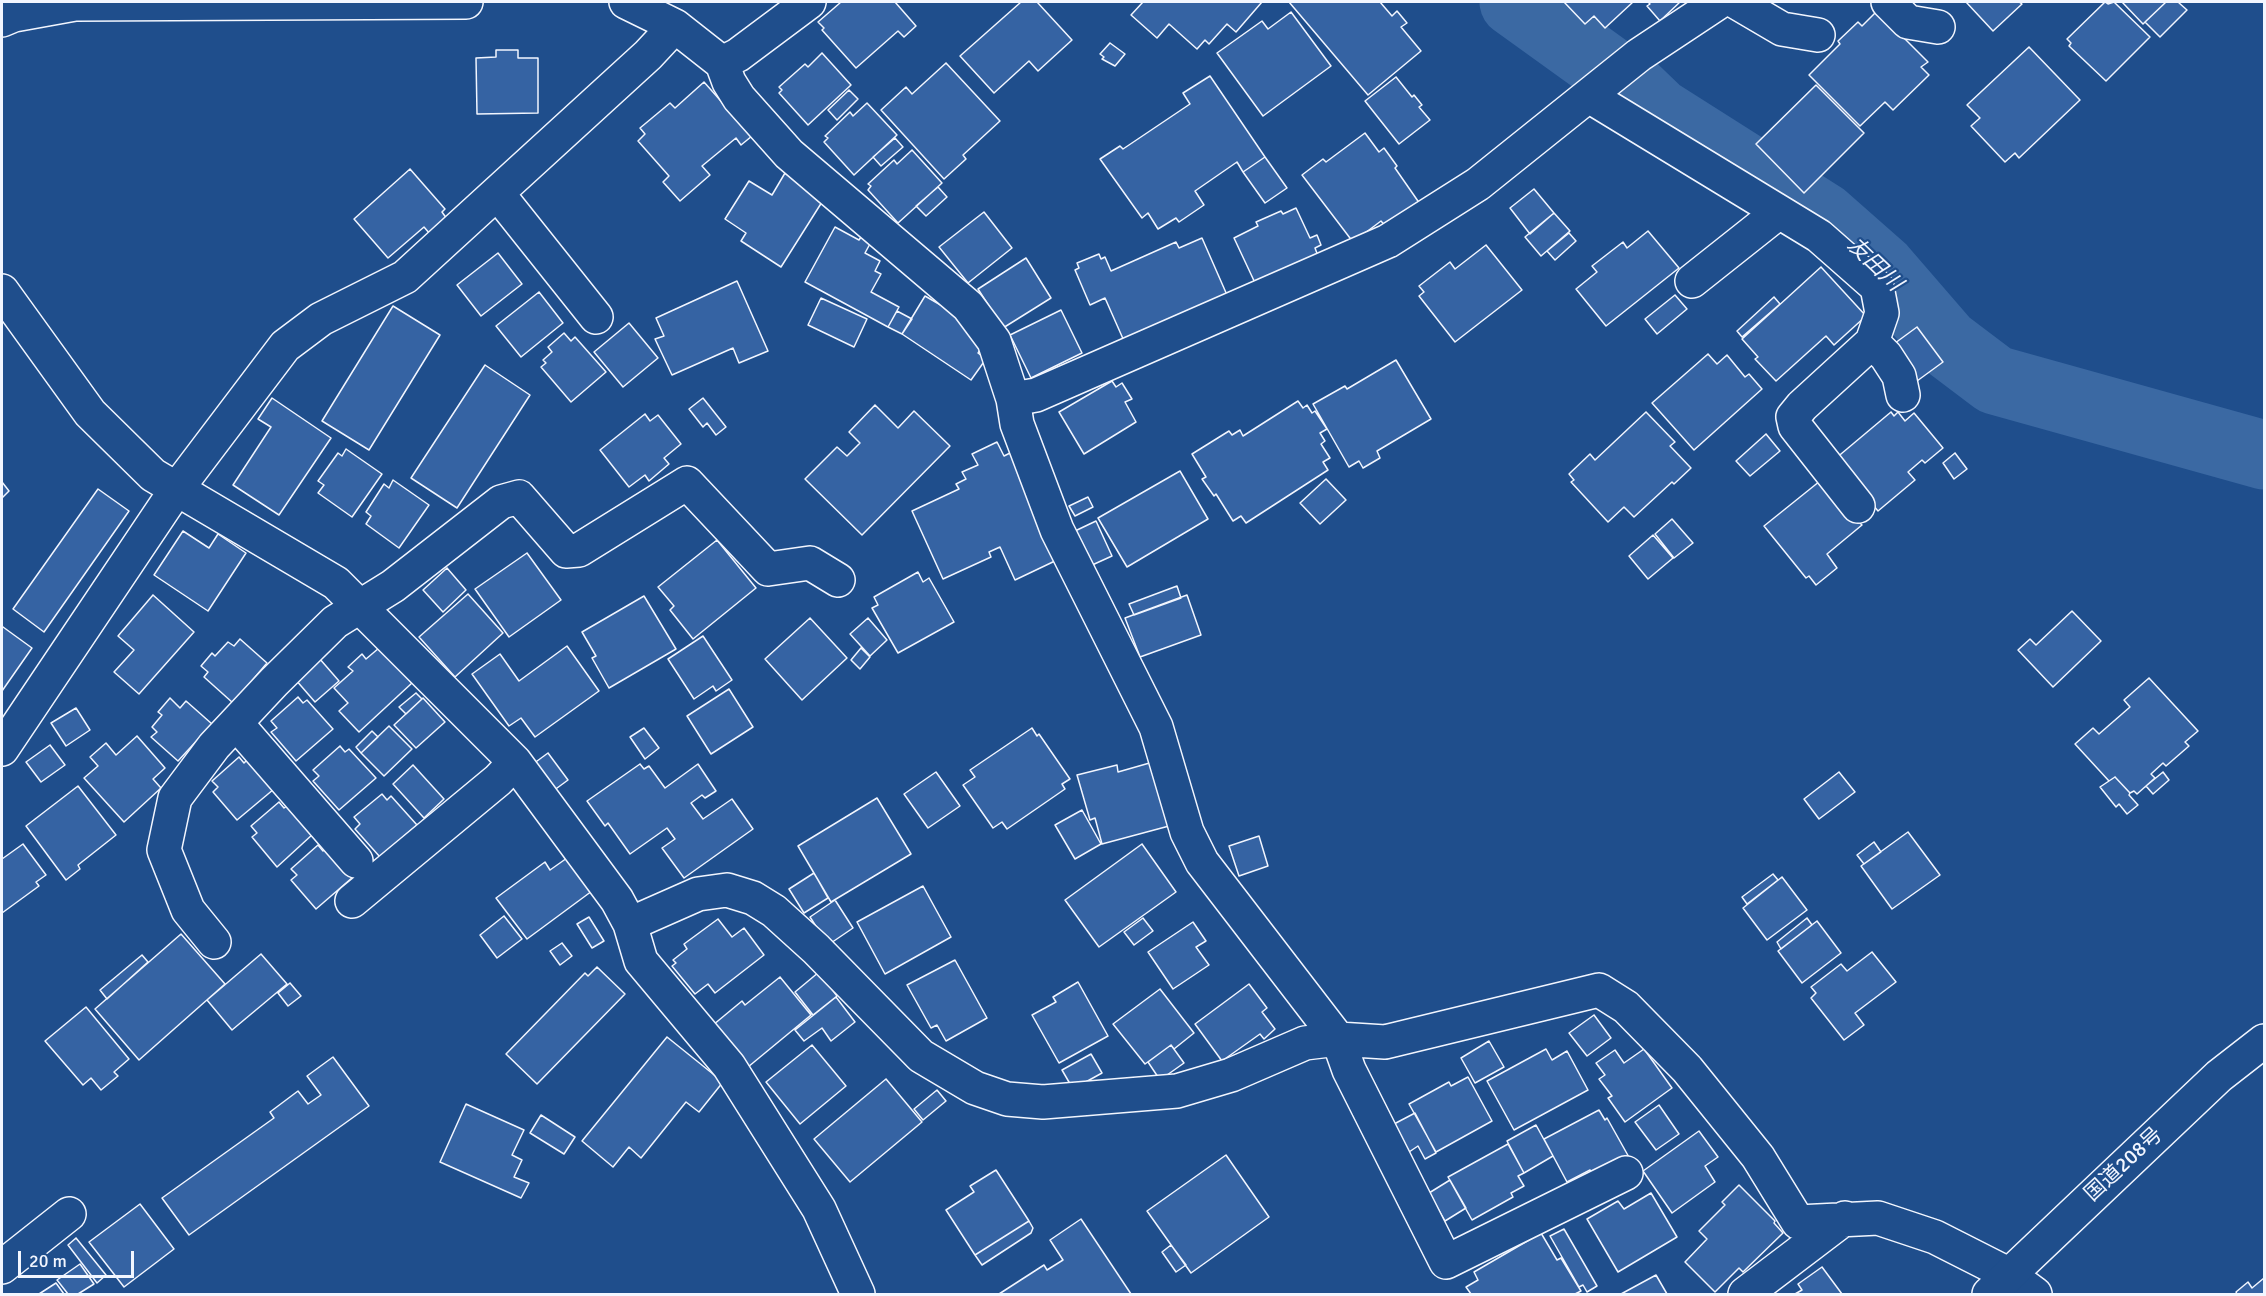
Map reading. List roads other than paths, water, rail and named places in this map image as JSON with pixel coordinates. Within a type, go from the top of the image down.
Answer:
[{"type":"main road","points":[[2,20],[14,15],[75,3],[466,2]]},
{"type":"main road","points":[[626,2],[675,26],[722,63],[729,82],[739,98],[789,154],[968,306],[994,341],[1013,399],[1017,424],[1057,530],[1156,727],[1187,832],[1202,862],[1338,1039],[1349,1070],[1446,1262],[1626,1173]]},
{"type":"main road","points":[[722,63],[738,55],[809,2]]},
{"type":"main road","points":[[1013,399],[1036,395],[1388,241],[1478,184],[1639,55],[1719,2]]},
{"type":"main road","points":[[1736,2],[1782,29],[1818,35]]},
{"type":"main road","points":[[1888,2],[1908,22],[1938,27]]},
{"type":"main road","points":[[2,749],[176,490],[285,346],[321,319],[405,277],[648,55],[675,26]]},
{"type":"main road","points":[[1594,92],[1819,236],[1877,288],[1882,313],[1872,342],[1793,417],[1795,426],[1858,506]]},
{"type":"main road","points":[[498,194],[596,317]]},
{"type":"main road","points":[[1692,281],[1779,212]]},
{"type":"main road","points":[[2,291],[90,413],[153,475],[336,583],[514,762],[617,900],[630,924],[641,961],[729,1066],[819,1209],[858,1294]]},
{"type":"main road","points":[[1872,342],[1886,356],[1899,376],[1903,395]]},
{"type":"main road","points":[[214,942],[188,910],[164,850],[175,798],[214,746],[334,622],[393,586],[501,502],[519,497],[566,551],[579,550],[687,483],[768,569],[810,562],[838,580]]},
{"type":"main road","points":[[236,723],[356,861]]},
{"type":"main road","points":[[352,901],[498,780],[514,762]]},
{"type":"main road","points":[[630,924],[698,894],[727,890],[753,898],[774,911],[816,949],[921,1056],[975,1088],[1007,1099],[1043,1102],[1176,1091],[1231,1075],[1305,1043],[1338,1039],[1385,1042],[1599,990],[1626,1007],[1687,1070],[1758,1157],[1798,1222],[1878,1218],[1935,1237],[1998,1284],[2035,1294]]},
{"type":"main road","name":"国道208号","points":[[1998,1284],[2219,1076],[2265,1041]]},
{"type":"main road","points":[[2,1267],[69,1214]]},
{"type":"main road","points":[[1745,1294],[1845,1218]]},
{"type":"waterway","name":"友田川","points":[[1514,2],[1632,87],[1659,113],[1823,217],[1882,269],[1946,343],[1995,380],[2264,455]]}]
